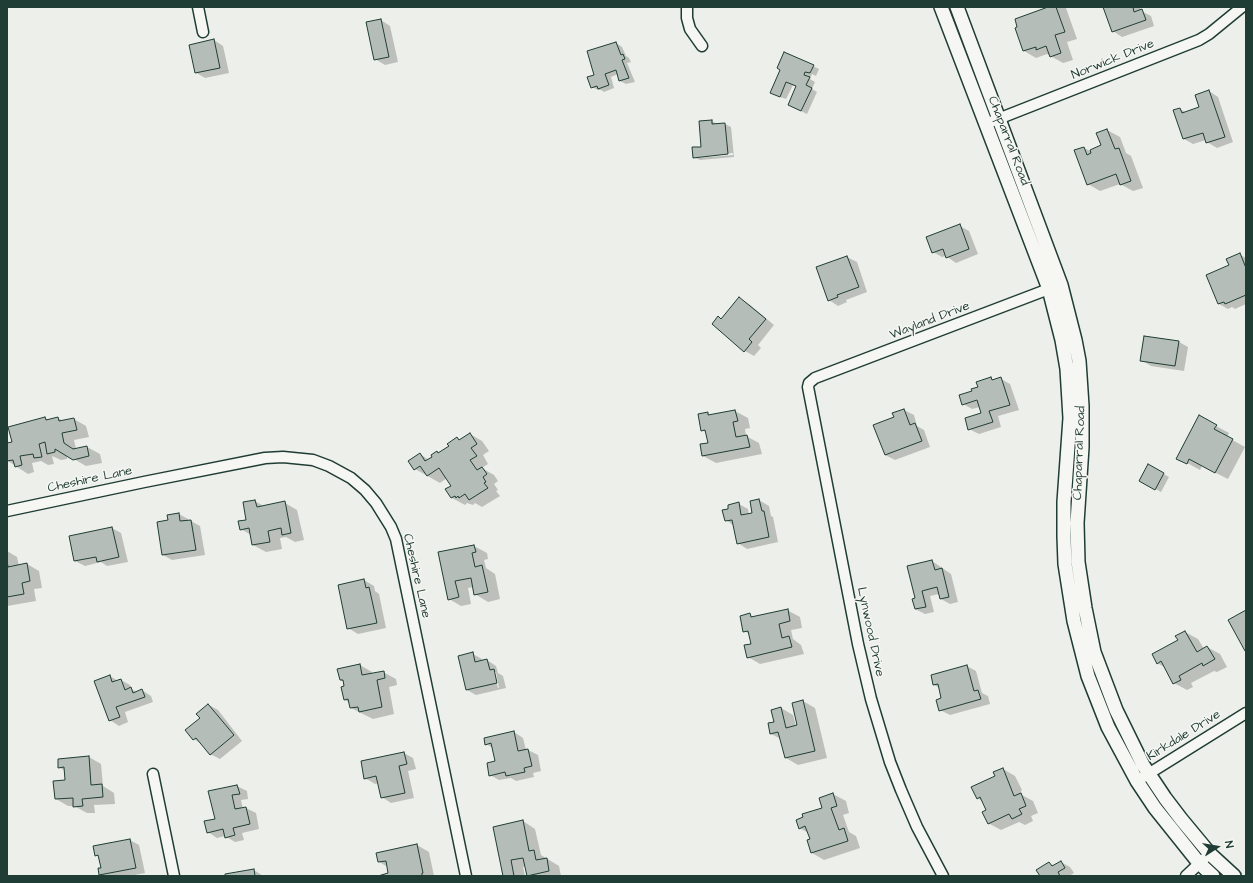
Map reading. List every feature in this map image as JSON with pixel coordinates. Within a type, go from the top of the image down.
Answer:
[{"type":"main road","name":"Chaparral Road","points":[[941,7],[986,124],[1055,287],[1067,369],[1070,418],[1064,536],[1065,564],[1074,621],[1088,676],[1108,727],[1137,781],[1155,808],[1199,864],[1213,876]]},
{"type":"main road","name":"Chaparral Road","points":[[957,7],[999,119],[1055,287],[1075,340],[1081,385],[1083,428],[1078,504],[1078,562],[1094,652],[1109,693],[1127,735],[1149,773],[1173,809],[1210,854],[1234,876]]},
{"type":"street","points":[[198,7],[203,32]]},
{"type":"street","points":[[687,7],[687,18],[690,29],[702,46]]},
{"type":"street","name":"Norwick Drive","points":[[986,124],[1199,40],[1209,34],[1242,7]]},
{"type":"street","name":"Wayland Drive","points":[[809,383],[815,378],[1055,287]]},
{"type":"street","name":"Lynwood Drive","points":[[809,383],[809,398],[858,644],[871,699],[890,762],[901,790],[917,827],[943,876]]},
{"type":"street","name":"Cheshire Lane","points":[[7,511],[152,480],[271,458],[296,457],[313,460],[329,466],[351,478],[365,490],[376,503],[388,521],[396,539],[466,876]]},
{"type":"street","name":"Kirkdale Drive","points":[[1137,781],[1246,713]]},
{"type":"street","points":[[153,774],[174,876]]},
{"type":"street","points":[[1186,876],[1210,854]]},
{"type":"building","points":[[1048,7],[1056,7],[1065,32],[1055,35],[1061,53],[1050,57],[1046,46],[1036,50],[1036,47],[1023,51],[1015,28],[1017,27],[1015,19]]},
{"type":"building","points":[[1103,7],[1133,7],[1134,12],[1142,9],[1146,20],[1112,32]]},
{"type":"building","points":[[381,19],[389,57],[374,60],[366,22]]},
{"type":"building","points":[[214,39],[220,68],[195,73],[189,45]]},
{"type":"building","points":[[616,42],[621,55],[623,54],[625,59],[622,60],[629,78],[619,81],[616,70],[605,74],[609,85],[598,89],[597,86],[591,88],[587,77],[594,75],[587,51]]},
{"type":"building","points":[[784,52],[814,65],[810,73],[805,72],[804,75],[810,77],[806,85],[812,88],[801,111],[788,105],[796,86],[786,82],[780,97],[770,93],[780,70],[777,68]]},
{"type":"building","points":[[1209,90],[1225,137],[1206,143],[1203,133],[1183,139],[1173,110],[1180,108],[1182,113],[1199,107],[1195,95]]},
{"type":"building","points":[[712,120],[712,124],[725,123],[728,154],[693,158],[692,147],[701,147],[699,121]]},
{"type":"building","points":[[1107,129],[1115,149],[1119,148],[1131,181],[1120,185],[1116,174],[1087,185],[1074,150],[1084,147],[1087,155],[1091,153],[1090,150],[1101,145],[1096,133]]},
{"type":"building","points":[[960,224],[969,249],[946,258],[943,249],[932,253],[926,237]]},
{"type":"building","points":[[1240,253],[1246,268],[1246,295],[1225,304],[1224,302],[1218,304],[1206,275],[1229,265],[1226,259]]},
{"type":"building","points":[[847,256],[859,287],[837,295],[838,297],[828,301],[816,267]]},
{"type":"building","points":[[739,297],[766,319],[749,339],[752,342],[744,352],[712,324],[718,316],[721,319]]},
{"type":"building","points":[[1144,336],[1179,341],[1175,366],[1140,361]]},
{"type":"building","points":[[991,377],[992,380],[1001,377],[1010,405],[989,411],[993,422],[968,430],[965,418],[981,413],[977,400],[962,405],[959,395],[972,391],[971,389],[978,387],[976,382]]},
{"type":"building","points":[[904,409],[910,425],[915,423],[922,441],[885,455],[873,425],[894,417],[892,413]]},
{"type":"building","points":[[735,410],[738,421],[733,422],[736,437],[747,435],[750,447],[702,456],[700,444],[708,443],[705,430],[701,431],[698,414],[708,412],[708,415]]},
{"type":"building","points":[[1199,415],[1217,425],[1214,429],[1233,439],[1215,473],[1189,459],[1187,464],[1176,459]]},
{"type":"building","points":[[45,417],[46,420],[58,417],[59,421],[74,418],[77,430],[62,433],[64,443],[73,449],[87,446],[89,456],[73,460],[55,449],[55,452],[47,454],[45,442],[39,444],[42,457],[34,458],[33,454],[20,456],[22,465],[15,467],[13,460],[7,461],[7,443],[12,442],[8,427]]},
{"type":"building","points":[[470,433],[477,444],[471,448],[477,456],[470,460],[477,470],[482,467],[487,474],[483,477],[486,482],[484,483],[488,488],[469,500],[465,494],[459,498],[458,496],[456,498],[455,496],[451,498],[445,489],[451,486],[439,468],[427,476],[420,466],[414,470],[408,461],[420,453],[425,461],[432,457],[431,455],[437,451],[438,453],[449,446],[447,444],[457,437],[459,440]]},
{"type":"building","points":[[1148,464],[1164,473],[1155,490],[1139,481]]},
{"type":"building","points":[[759,499],[762,511],[764,511],[769,537],[737,544],[732,520],[725,521],[722,510],[728,509],[728,505],[739,502],[741,515],[752,513],[750,501]]},
{"type":"building","points":[[255,500],[257,507],[285,501],[291,533],[282,535],[281,528],[268,531],[270,542],[252,545],[249,528],[240,530],[238,521],[246,520],[243,502]]},
{"type":"building","points":[[179,513],[180,521],[191,520],[196,550],[162,555],[157,522],[168,520],[167,515]]},
{"type":"building","points":[[112,527],[119,557],[97,562],[96,557],[74,561],[69,536]]},
{"type":"building","points":[[474,545],[476,552],[472,553],[475,567],[482,565],[488,592],[474,595],[471,578],[455,581],[459,597],[448,600],[438,552]]},
{"type":"building","points":[[7,560],[8,567],[27,563],[30,581],[22,583],[24,594],[7,597]]},
{"type":"building","points":[[932,560],[935,570],[942,568],[949,597],[940,599],[937,587],[922,591],[926,607],[915,609],[912,599],[915,598],[907,566]]},
{"type":"building","points":[[364,579],[366,588],[369,587],[377,623],[347,629],[338,585]]},
{"type":"building","points":[[788,609],[790,621],[779,624],[782,638],[789,636],[792,647],[747,658],[744,645],[751,644],[748,631],[743,632],[740,616],[750,613],[751,617]]},
{"type":"building","points":[[1246,610],[1246,650],[1245,651],[1228,620]]},
{"type":"building","points":[[1185,631],[1197,652],[1207,646],[1215,659],[1203,666],[1202,663],[1179,676],[1181,680],[1173,684],[1161,661],[1157,664],[1152,654],[1178,640],[1175,636]]},
{"type":"building","points":[[473,652],[475,662],[487,659],[490,670],[494,669],[497,683],[466,690],[458,656]]},
{"type":"building","points":[[360,664],[362,675],[384,671],[385,678],[377,680],[382,707],[359,712],[358,707],[350,708],[348,699],[344,700],[341,687],[344,686],[343,680],[340,680],[337,669]]},
{"type":"building","points":[[967,665],[974,691],[978,690],[981,699],[939,711],[936,700],[941,698],[938,684],[933,685],[931,675]]},
{"type":"building","points":[[110,675],[112,682],[121,679],[125,690],[131,687],[133,693],[142,689],[145,697],[116,707],[120,717],[109,721],[94,681]]},
{"type":"building","points":[[803,700],[815,751],[785,758],[778,732],[770,734],[768,723],[774,722],[771,710],[781,707],[786,728],[797,725],[792,703]]},
{"type":"building","points":[[208,704],[234,735],[210,755],[196,738],[193,740],[185,730],[200,718],[196,714]]},
{"type":"building","points":[[514,731],[518,751],[528,749],[532,766],[524,768],[525,772],[506,776],[505,772],[489,776],[487,763],[495,761],[491,743],[485,745],[484,738]]},
{"type":"building","points":[[404,752],[407,764],[399,766],[405,793],[381,798],[376,776],[364,779],[361,761]]},
{"type":"building","points":[[89,756],[91,785],[102,784],[103,797],[82,799],[83,806],[73,807],[73,798],[55,799],[53,781],[65,780],[64,767],[58,768],[58,759]]},
{"type":"building","points":[[1003,768],[1014,796],[1021,793],[1026,806],[1019,809],[1022,814],[1012,819],[1009,814],[988,824],[982,812],[986,810],[980,797],[977,799],[971,787],[995,776],[993,772]]},
{"type":"building","points":[[237,785],[240,794],[232,795],[235,809],[246,807],[250,824],[233,828],[235,835],[225,838],[223,829],[207,833],[204,821],[215,819],[208,791]]},
{"type":"building","points":[[833,793],[837,806],[831,808],[839,830],[844,828],[848,841],[811,853],[807,840],[810,839],[805,826],[799,829],[796,820],[803,817],[802,814],[822,808],[819,798]]},
{"type":"building","points":[[523,820],[529,851],[534,850],[536,860],[547,858],[549,871],[527,876],[523,858],[511,860],[514,876],[503,876],[493,827]]},
{"type":"building","points":[[130,839],[136,868],[99,875],[98,868],[101,868],[98,855],[95,856],[93,846]]},
{"type":"building","points":[[417,844],[423,873],[422,876],[378,876],[388,873],[386,861],[378,862],[376,853]]},
{"type":"building","points":[[1061,861],[1065,868],[1058,872],[1060,876],[1040,876],[1036,870],[1049,862],[1052,866]]},
{"type":"building","points":[[254,869],[255,876],[225,876],[225,874]]}]
